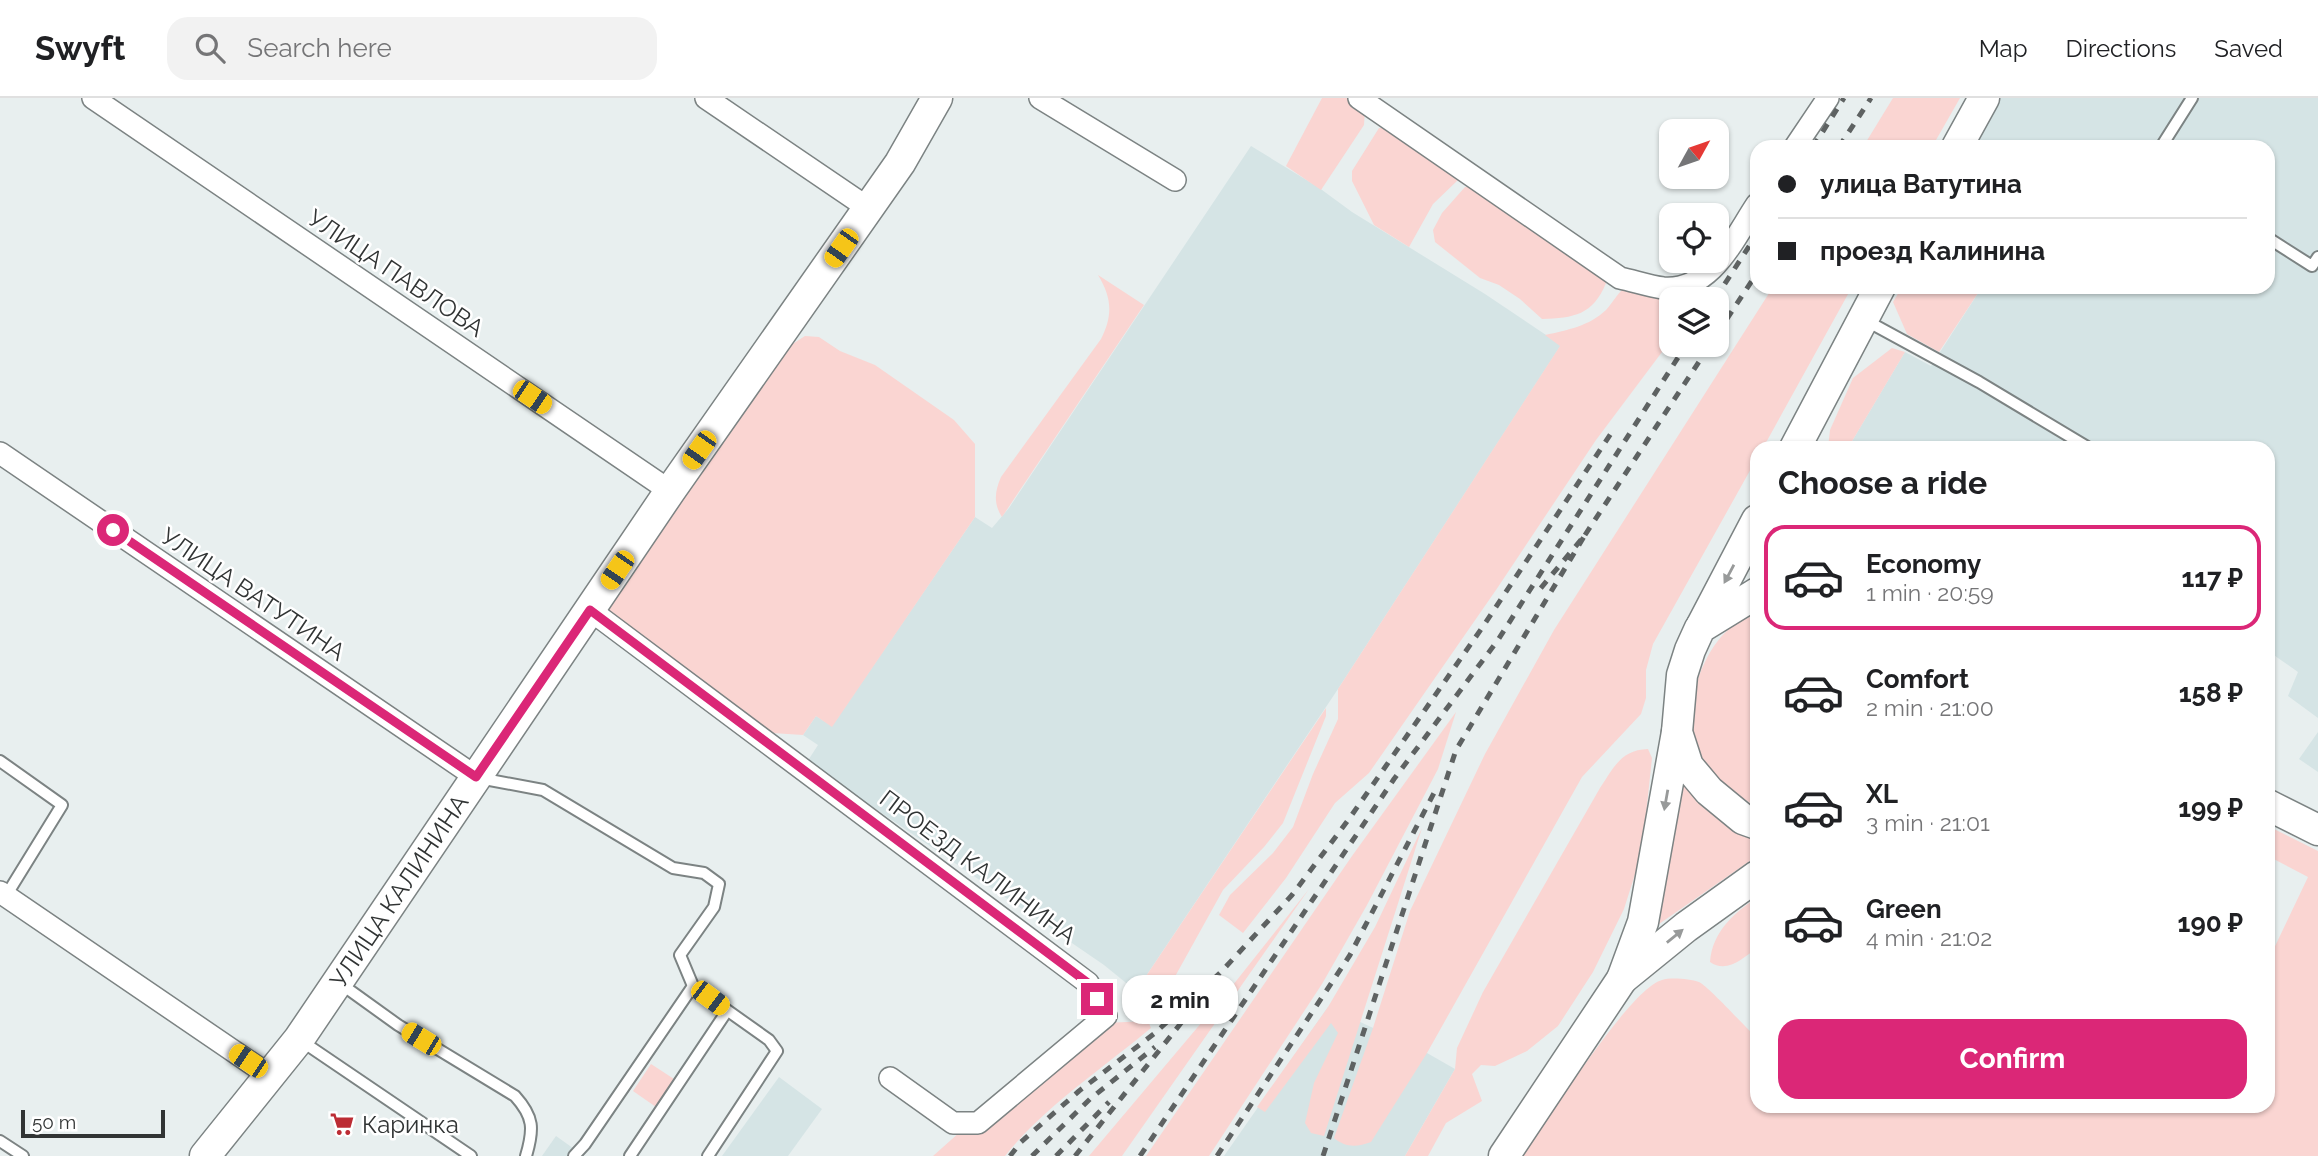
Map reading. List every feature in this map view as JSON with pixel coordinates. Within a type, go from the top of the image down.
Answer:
[{"type":"street","name":"УЛИЦА ПАВЛОВА","points":[[93,98],[670,491]]},
{"type":"street","points":[[706,98],[868,208]]},
{"type":"street","name":"УЛИЦА КАЛИНИНА","points":[[208,1155],[299,1039],[670,491],[900,163],[937,98]]},
{"type":"street","points":[[1040,98],[1175,180]]},
{"type":"street","points":[[1359,98],[1620,278],[1665,288],[1695,283],[1715,267],[1750,214]]},
{"type":"street","points":[[1800,140],[1828,98]]},
{"type":"street","points":[[1961,140],[1984,98]]},
{"type":"street","points":[[1802,441],[1876,294]]},
{"type":"street","name":"УЛИЦА ВАТУТИНА","points":[[0,453],[476,777]]},
{"type":"street","points":[[1504,1156],[1622,979],[1643,922],[1677,732],[1682,675],[1700,628],[1750,533]]},
{"type":"street","points":[[1700,628],[1750,597]]},
{"type":"street","name":"ПРОЕЗД КАЛИНИНА","points":[[590,610],[1088,983],[1107,1016],[978,1123],[953,1123],[890,1078]]},
{"type":"street","points":[[1677,732],[1688,766],[1709,791],[1742,819],[1750,822]]},
{"type":"street","points":[[2275,808],[2318,830]]},
{"type":"street","points":[[1622,979],[1686,927],[1750,881]]},
{"type":"street","points":[[2,897],[270,1076]]},
{"type":"lane","points":[[2165,140],[2192,98]]},
{"type":"lane","points":[[2275,242],[2312,266],[2318,257]]},
{"type":"lane","points":[[1863,318],[1979,382],[2077,441]]},
{"type":"lane","points":[[0,761],[62,805],[2,897]]},
{"type":"lane","points":[[476,777],[544,790],[673,868],[704,873],[719,884],[714,907],[680,955],[694,986],[769,1040],[777,1051],[709,1156]]},
{"type":"lane","points":[[338,982],[398,1025],[515,1096],[528,1110],[532,1137],[526,1156]]},
{"type":"lane","points":[[574,1156],[694,986]]},
{"type":"lane","points":[[630,1156],[727,1011]]},
{"type":"lane","points":[[299,1039],[471,1156]]},
{"type":"lane","points":[[0,1141],[23,1156]]},
{"type":"shaded area","points":[[1322,98],[1347,98],[1365,110],[1364,125],[1321,190],[1286,166]]},
{"type":"shaded area","points":[[1893,98],[1960,98],[1936,140],[1867,140]]},
{"type":"shaded area","points":[[1997,98],[2318,98],[2318,718],[2288,696],[2298,672],[2275,656],[2275,441],[1852,441],[1905,352],[1931,366],[1977,294],[2275,294],[2275,140],[1973,140]]},
{"type":"shaded area","points":[[1379,128],[1389,128],[1458,173],[1458,180],[1433,204],[1409,247],[1374,225],[1352,181],[1352,171]]},
{"type":"shaded area","points":[[1251,146],[1561,345],[1338,689],[1136,991],[1104,965],[807,762],[818,745],[803,735],[816,716],[832,726],[975,517],[992,528],[1009,508]]},
{"type":"shaded area","points":[[1465,187],[1473,187],[1602,273],[1606,283],[1595,302],[1573,316],[1542,319],[1520,299],[1499,285],[1480,278],[1435,242],[1433,230],[1442,213]]},
{"type":"shaded area","points":[[1098,275],[1144,305],[1002,517],[996,497],[1001,477],[1105,330],[1109,314],[1108,299]]},
{"type":"shaded area","points":[[1628,285],[1659,288],[1659,356],[1596,440],[1369,773],[1335,803],[1286,878],[1243,933],[1219,915],[1230,895],[1273,853],[1293,827],[1338,719],[1338,689],[1560,346],[1545,335],[1593,320],[1606,310]]},
{"type":"shaded area","points":[[1769,294],[1848,294],[1767,441],[1750,441],[1750,471],[1653,644],[1646,670],[1646,698],[1641,714],[1582,777],[1427,1053],[1371,1142],[1356,1146],[1343,1144],[1334,1138],[1410,911],[1485,754],[1554,630]]},
{"type":"shaded area","points":[[1898,294],[1977,294],[1939,352],[1907,334],[1893,302]]},
{"type":"shaded area","points":[[805,336],[819,337],[840,351],[875,365],[954,420],[975,444],[975,517],[832,727],[816,716],[803,735],[772,733],[600,611],[775,366],[791,345]]},
{"type":"shaded area","points":[[1892,348],[1905,352],[1852,441],[1829,441],[1830,430],[1853,378]]},
{"type":"shaded area","points":[[1750,616],[1750,802],[1727,787],[1709,769],[1697,748],[1691,724],[1694,694],[1704,664],[1720,639],[1739,622]]},
{"type":"shaded area","points":[[1326,708],[1326,716],[1283,823],[1223,890],[1162,1000],[1144,1011],[1130,1010],[1136,991]]},
{"type":"shaded area","points":[[1456,712],[1438,769],[1367,905],[1322,984],[1209,1156],[1146,1156],[1352,856]]},
{"type":"shaded area","points":[[2318,732],[2318,772],[2299,759]]},
{"type":"shaded area","points":[[1648,749],[1652,758],[1642,852],[1624,909],[1593,972],[1558,1026],[1527,1051],[1495,1066],[1481,1065],[1472,1074],[1482,1101],[1446,1123],[1428,1156],[1405,1156],[1455,1069],[1457,1048],[1483,992],[1600,788],[1625,756]]},
{"type":"shaded area","points":[[1683,780],[1716,818],[1750,835],[1750,861],[1659,924],[1653,919]]},
{"type":"shaded area","points":[[1422,828],[1324,1136],[1311,1133],[1305,1123],[1314,1083],[1338,1033],[1331,1023],[1265,1112],[1257,1107],[1328,1007],[1375,927]]},
{"type":"shaded area","points":[[2275,830],[2318,851],[2318,1156],[1523,1156],[1610,1031],[1647,989],[1662,980],[1670,979],[1686,979],[1704,985],[1750,1031],[1750,1113],[2275,1113],[2275,946],[2308,877],[2275,860]]},
{"type":"shaded area","points":[[1309,889],[1122,1156],[1089,1156],[1229,990]]},
{"type":"shaded area","points":[[1750,903],[1750,953],[1729,965],[1710,962],[1719,933]]},
{"type":"shaded area","points":[[1328,1007],[1455,1069],[1405,1156],[1224,1156]]},
{"type":"shaded area","points":[[1148,1021],[1151,1028],[1055,1105],[1005,1156],[933,1156],[979,1115],[1105,1023]]},
{"type":"shaded area","points":[[651,1064],[674,1079],[656,1107],[633,1091]]},
{"type":"shaded area","points":[[779,1077],[822,1109],[788,1156],[722,1156]]},
{"type":"shaded area","points":[[556,1136],[584,1156],[542,1156]]},
{"type":"railway","points":[[1817,140],[1844,98]]},
{"type":"railway","points":[[1844,140],[1871,98]]},
{"type":"railway","points":[[1723,287],[1750,245]]},
{"type":"railway","points":[[1729,316],[1750,284]]},
{"type":"railway","points":[[1140,1156],[1394,779],[1498,640],[1678,357]]},
{"type":"railway","points":[[1585,535],[1702,357]]},
{"type":"railway","points":[[1010,1156],[1021,1142],[1079,1091],[1155,1033],[1221,972],[1292,895],[1349,819],[1484,625],[1612,432]]},
{"type":"railway","points":[[1323,1156],[1456,750],[1585,535],[1540,589]]},
{"type":"railway","points":[[1217,1156],[1350,955],[1434,793]]},
{"type":"railway","points":[[1075,1156],[1193,1008]]},
{"type":"railway","points":[[1032,1156],[1090,1099],[1155,1047]]},
{"type":"railway","points":[[1056,1156],[1109,1102]]},
{"type":"place","name":"Каринка","points":[[342,1124]]},
{"type":"route","points":[[113,530],[476,777],[590,610],[1088,983],[1097,999]]}]
